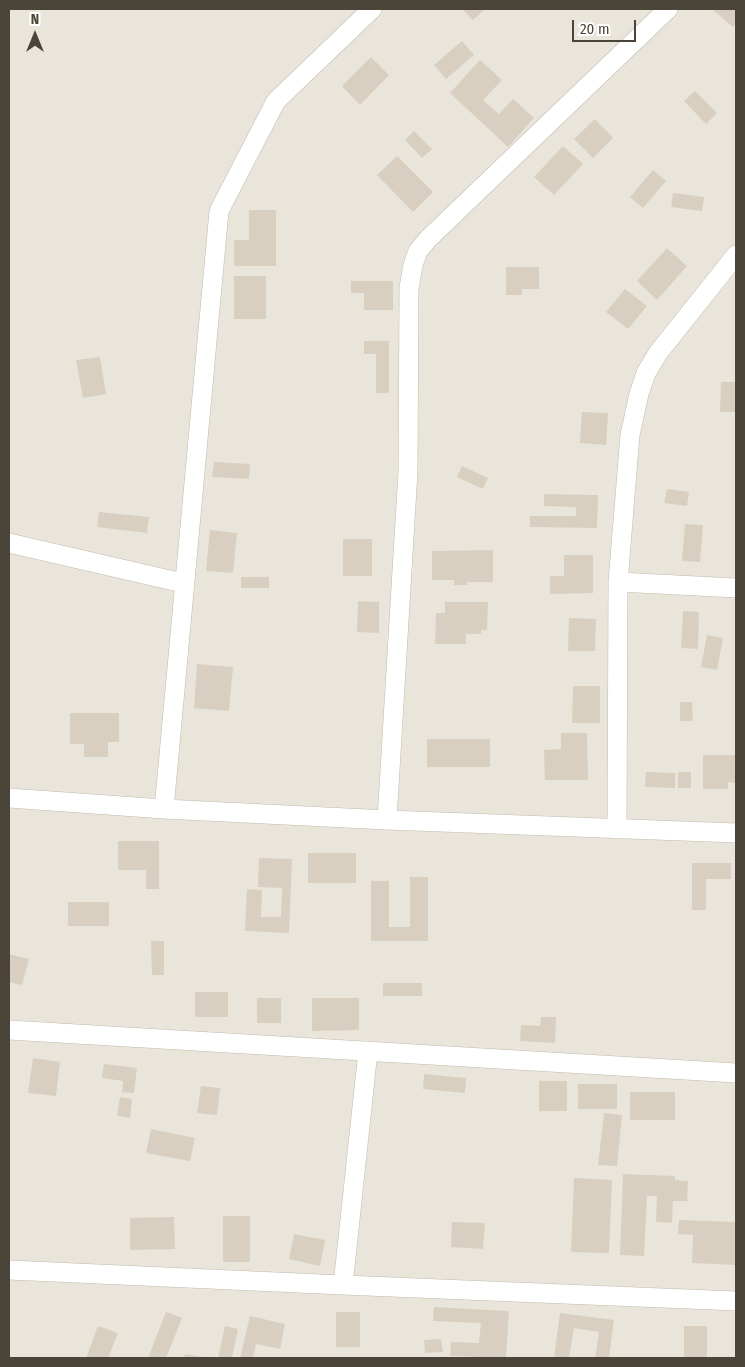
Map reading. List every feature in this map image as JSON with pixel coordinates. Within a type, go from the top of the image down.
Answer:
[{"type":"street","points":[[164,809],[219,211],[276,101],[372,9]]},
{"type":"street","points":[[387,820],[408,471],[409,288],[412,265],[418,252],[428,239],[668,9]]},
{"type":"street","points":[[616,829],[618,582],[630,434],[646,373],[658,353],[736,256]]},
{"type":"street","points":[[9,543],[174,581]]},
{"type":"street","points":[[618,582],[736,588]]},
{"type":"street","points":[[9,798],[164,809],[387,820],[736,833]]},
{"type":"street","points":[[9,1030],[736,1073]]},
{"type":"street","points":[[343,1286],[368,1052]]},
{"type":"street","points":[[9,1270],[343,1286],[736,1301]]},
{"type":"shaded area","points":[[9,9],[736,9],[736,1358],[9,1358]]},
{"type":"building","points":[[462,9],[485,9],[473,20]]},
{"type":"building","points":[[712,9],[736,9],[736,24],[733,27]]},
{"type":"building","points":[[462,41],[474,55],[446,79],[434,65]]},
{"type":"building","points":[[371,57],[389,75],[360,105],[342,86]]},
{"type":"building","points":[[480,60],[502,80],[483,100],[499,114],[513,99],[534,118],[508,147],[450,93]]},
{"type":"building","points":[[695,91],[717,113],[706,124],[684,101]]},
{"type":"building","points":[[595,119],[613,138],[593,158],[574,139]]},
{"type":"building","points":[[414,131],[432,149],[422,158],[405,140]]},
{"type":"building","points":[[563,146],[583,164],[554,195],[534,177]]},
{"type":"building","points":[[397,156],[433,192],[413,212],[377,175]]},
{"type":"building","points":[[653,170],[666,181],[643,208],[630,197]]},
{"type":"building","points":[[673,193],[704,197],[702,211],[671,207]]},
{"type":"building","points":[[249,210],[276,210],[276,266],[234,266],[234,240],[249,240]]},
{"type":"building","points":[[667,248],[687,266],[657,300],[637,281]]},
{"type":"building","points":[[506,267],[539,267],[539,289],[522,289],[522,295],[506,295]]},
{"type":"building","points":[[234,276],[266,276],[266,319],[234,319]]},
{"type":"building","points":[[351,281],[393,281],[393,310],[364,310],[364,293],[351,293]]},
{"type":"building","points":[[625,289],[647,306],[628,329],[606,312]]},
{"type":"building","points":[[364,341],[389,341],[389,393],[376,393],[376,354],[364,354]]},
{"type":"building","points":[[100,357],[106,394],[83,398],[76,360]]},
{"type":"building","points":[[721,382],[736,382],[736,412],[720,412]]},
{"type":"building","points":[[582,412],[608,413],[606,445],[580,443]]},
{"type":"building","points":[[214,462],[250,464],[249,479],[212,477]]},
{"type":"building","points":[[462,466],[488,478],[483,489],[457,477]]},
{"type":"building","points":[[667,489],[689,492],[687,506],[664,503]]},
{"type":"building","points":[[544,494],[598,495],[597,528],[530,527],[530,516],[576,516],[576,507],[544,506]]},
{"type":"building","points":[[99,512],[149,517],[147,533],[97,527]]},
{"type":"building","points":[[685,524],[703,525],[700,562],[682,561]]},
{"type":"building","points":[[210,530],[237,533],[233,573],[206,571]]},
{"type":"building","points":[[343,539],[372,539],[372,576],[343,576]]},
{"type":"building","points":[[493,550],[493,582],[467,582],[467,585],[454,585],[454,580],[432,580],[432,551]]},
{"type":"building","points":[[564,555],[593,555],[593,593],[550,594],[550,576],[564,576]]},
{"type":"building","points":[[241,577],[269,577],[269,588],[241,588]]},
{"type":"building","points":[[358,601],[379,602],[379,633],[357,632]]},
{"type":"building","points":[[445,602],[488,602],[487,630],[481,630],[481,634],[466,634],[466,644],[435,644],[436,613],[445,613]]},
{"type":"building","points":[[683,611],[699,612],[698,649],[681,648]]},
{"type":"building","points":[[569,618],[596,619],[595,651],[568,651]]},
{"type":"building","points":[[707,635],[723,638],[717,670],[701,667]]},
{"type":"building","points":[[197,664],[233,667],[229,711],[194,708]]},
{"type":"building","points":[[573,686],[600,686],[600,723],[572,723]]},
{"type":"building","points":[[680,702],[692,702],[693,721],[680,721]]},
{"type":"building","points":[[70,713],[119,713],[119,742],[108,742],[108,757],[84,757],[84,744],[70,744]]},
{"type":"building","points":[[561,733],[587,733],[588,780],[545,780],[544,750],[561,749]]},
{"type":"building","points":[[427,739],[490,739],[490,767],[427,767]]},
{"type":"building","points":[[703,755],[736,755],[736,783],[728,782],[728,789],[703,789]]},
{"type":"building","points":[[646,772],[675,773],[675,788],[645,787]]},
{"type":"building","points":[[678,772],[691,772],[691,788],[678,788]]},
{"type":"building","points":[[118,841],[159,841],[159,889],[146,889],[146,870],[118,870]]},
{"type":"building","points":[[308,853],[356,853],[356,883],[308,883]]},
{"type":"building","points":[[259,858],[292,859],[289,933],[245,931],[247,889],[262,890],[261,917],[281,917],[282,888],[258,887]]},
{"type":"building","points":[[692,863],[731,863],[731,879],[706,879],[706,910],[692,910]]},
{"type":"building","points":[[410,877],[428,877],[428,941],[371,941],[371,881],[389,881],[389,927],[410,927]]},
{"type":"building","points":[[68,902],[109,902],[109,926],[68,926]]},
{"type":"building","points":[[151,941],[164,941],[164,975],[152,975]]},
{"type":"building","points":[[9,954],[29,959],[22,985],[9,982]]},
{"type":"building","points":[[383,983],[422,983],[422,996],[383,996]]},
{"type":"building","points":[[195,992],[228,992],[228,1017],[195,1017]]},
{"type":"building","points":[[257,998],[281,998],[281,1023],[257,1023]]},
{"type":"building","points":[[312,998],[359,998],[359,1030],[312,1031]]},
{"type":"building","points":[[541,1017],[556,1017],[555,1043],[520,1041],[521,1025],[540,1026]]},
{"type":"building","points":[[33,1058],[60,1062],[56,1096],[28,1093]]},
{"type":"building","points":[[104,1064],[137,1068],[134,1093],[122,1092],[123,1081],[102,1078]]},
{"type":"building","points":[[424,1074],[466,1078],[465,1093],[423,1089]]},
{"type":"building","points":[[539,1081],[567,1081],[567,1111],[539,1111]]},
{"type":"building","points":[[578,1084],[617,1084],[617,1109],[578,1109]]},
{"type":"building","points":[[201,1086],[220,1088],[217,1115],[197,1113]]},
{"type":"building","points":[[630,1092],[675,1092],[675,1120],[630,1120]]},
{"type":"building","points":[[120,1097],[132,1099],[130,1118],[117,1116]]},
{"type":"building","points":[[604,1113],[622,1115],[617,1166],[598,1165]]},
{"type":"building","points":[[151,1129],[195,1138],[190,1161],[146,1153]]},
{"type":"building","points":[[623,1174],[675,1176],[675,1180],[688,1181],[687,1201],[673,1201],[672,1223],[656,1222],[657,1196],[647,1196],[644,1256],[620,1255]]},
{"type":"building","points":[[574,1178],[612,1180],[609,1253],[571,1252]]},
{"type":"building","points":[[223,1216],[250,1216],[250,1262],[223,1262]]},
{"type":"building","points":[[174,1217],[175,1249],[130,1250],[130,1218]]},
{"type":"building","points":[[679,1220],[736,1222],[736,1265],[692,1263],[693,1235],[678,1234]]},
{"type":"building","points":[[452,1222],[485,1223],[483,1249],[451,1247]]},
{"type":"building","points":[[294,1234],[325,1240],[320,1266],[289,1259]]},
{"type":"building","points":[[434,1307],[509,1311],[506,1358],[450,1356],[451,1342],[479,1343],[481,1323],[433,1321]]},
{"type":"building","points":[[166,1312],[182,1318],[166,1358],[148,1358]]},
{"type":"building","points":[[336,1312],[360,1312],[360,1347],[336,1347]]},
{"type":"building","points":[[560,1313],[614,1320],[609,1358],[595,1358],[599,1332],[574,1328],[569,1358],[554,1358]]},
{"type":"building","points":[[250,1316],[285,1324],[280,1349],[256,1344],[253,1358],[240,1358]]},
{"type":"building","points":[[98,1326],[118,1333],[108,1358],[86,1358]]},
{"type":"building","points":[[225,1326],[238,1329],[232,1358],[218,1358]]},
{"type":"building","points":[[684,1326],[707,1326],[707,1358],[684,1358]]},
{"type":"building","points":[[441,1339],[443,1352],[425,1353],[424,1340]]},
{"type":"building","points":[[185,1354],[201,1357],[201,1358],[184,1358]]}]
